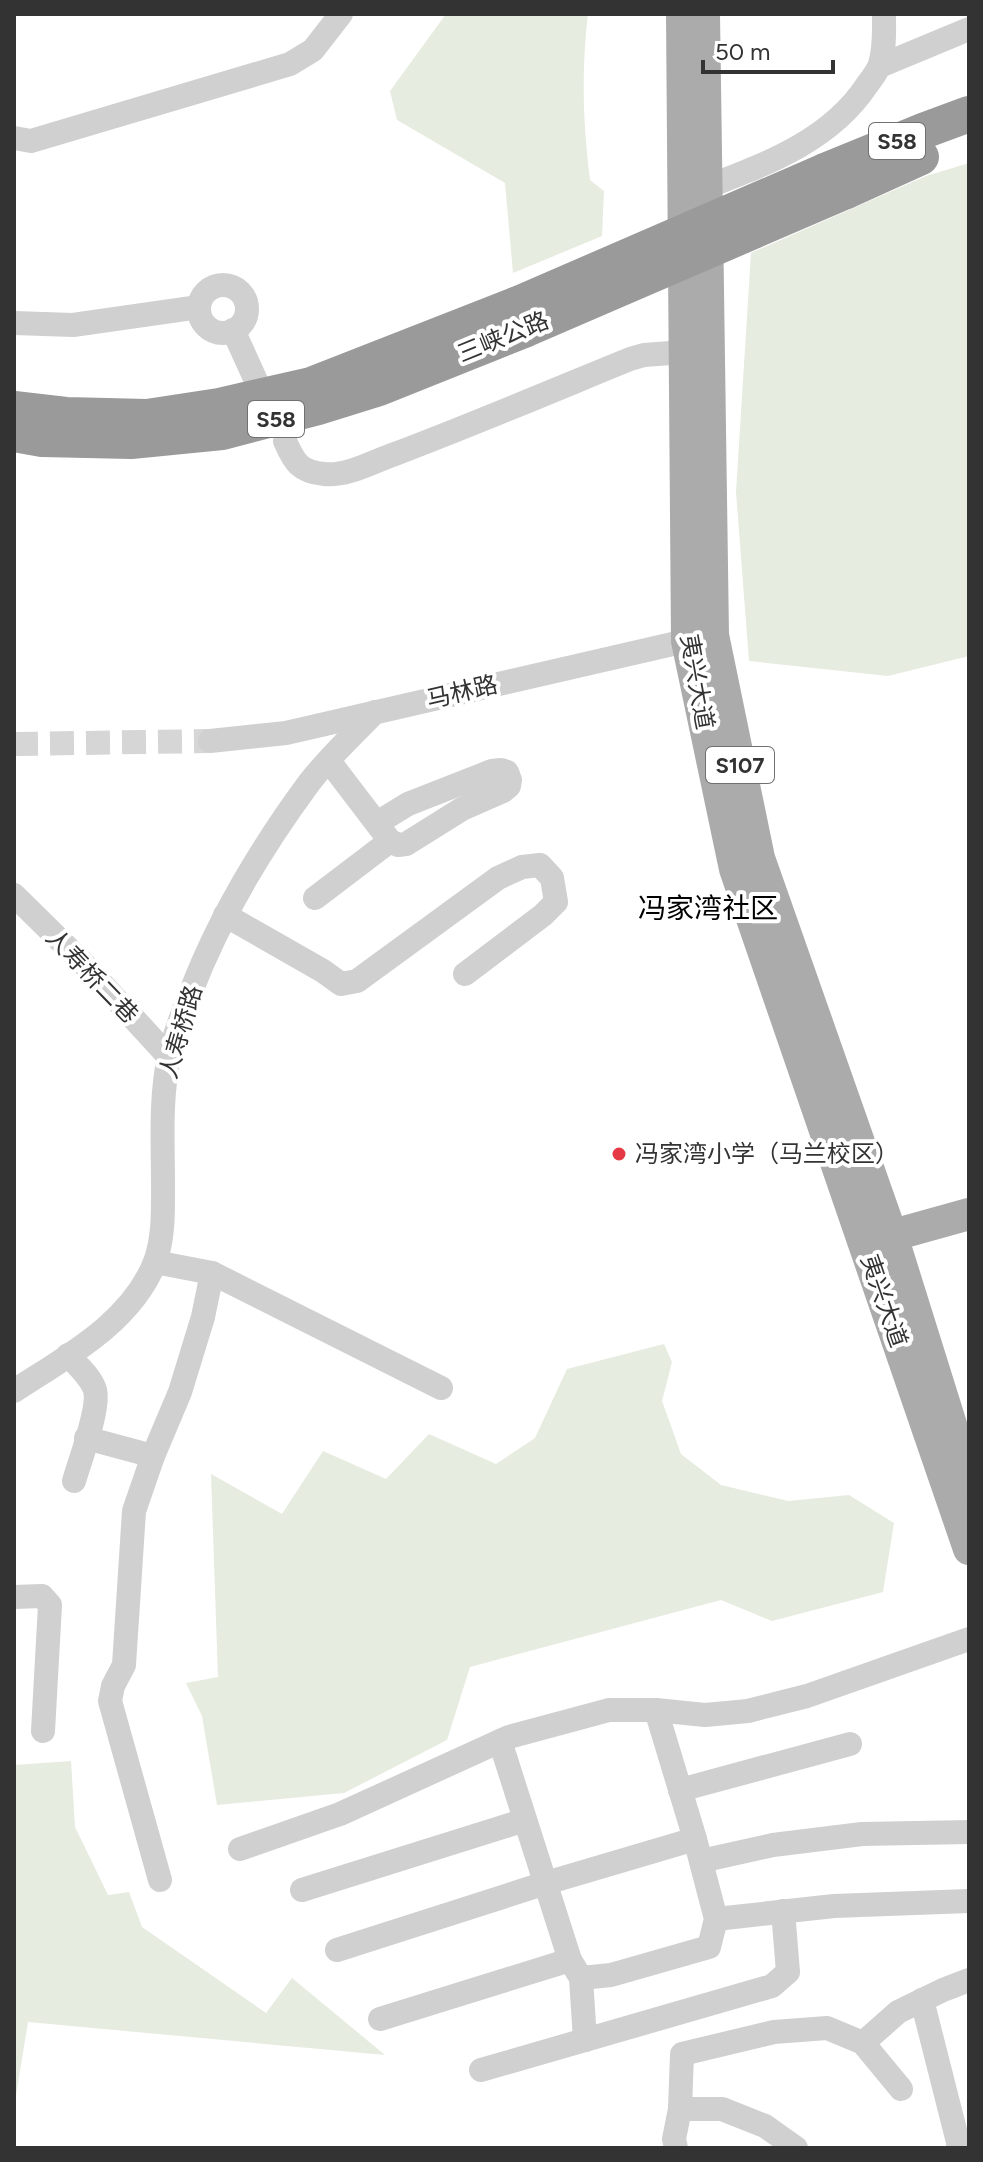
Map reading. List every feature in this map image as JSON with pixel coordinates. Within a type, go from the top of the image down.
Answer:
[{"type":"highway","name":"三峡公路","points":[[14,434],[42,439],[131,441],[222,432],[379,388],[521,317],[836,181],[923,131],[969,114]]},
{"type":"highway","name":"三峡公路","points":[[836,181],[969,139]]},
{"type":"highway","name":"三峡公路","points":[[14,409],[66,415],[147,417],[219,406],[311,385],[521,317]]},
{"type":"main road","name":"夷兴大道","points":[[682,14],[684,352],[700,638],[759,858],[878,1240],[969,1549]]},
{"type":"main road","name":"夷兴大道","points":[[700,638],[707,187],[704,14]]},
{"type":"main road","points":[[878,1240],[969,1214]]},
{"type":"main road","name":"夷兴大道","points":[[878,1240],[969,1482]]},
{"type":"street","points":[[14,138],[31,141],[290,64],[313,50],[341,14]]},
{"type":"street","points":[[707,187],[793,151],[834,123],[862,93],[880,66],[884,14]]},
{"type":"street","points":[[880,66],[969,29]]},
{"type":"street","points":[[213,287],[235,288],[245,299],[246,314],[233,330],[209,328],[200,315],[201,299],[213,287]]},
{"type":"street","points":[[14,323],[73,325],[199,307]]},
{"type":"street","points":[[233,330],[258,385]]},
{"type":"street","points":[[285,441],[292,458],[305,470],[327,475],[348,471],[630,359],[684,352]]},
{"type":"street","name":"马林路","points":[[210,741],[286,733],[700,638]]},
{"type":"street","name":"人寿桥路","points":[[14,1391],[114,1321],[138,1292],[155,1262],[162,1234],[163,1100],[169,1057],[203,960],[258,857],[311,781],[375,712]]},
{"type":"street","points":[[315,898],[384,832],[329,761]]},
{"type":"street","points":[[225,915],[341,984],[357,981],[498,878],[522,867],[540,865],[552,878],[556,902],[465,974]]},
{"type":"street","name":"人寿桥二巷","points":[[15,899],[81,961],[169,1057]]},
{"type":"street","points":[[155,1262],[212,1273],[441,1388]]},
{"type":"street","points":[[160,1880],[110,1701],[113,1686],[124,1665],[134,1511],[180,1392],[203,1317],[212,1273]]},
{"type":"street","points":[[68,1355],[90,1380],[95,1390],[96,1404],[74,1481]]},
{"type":"street","points":[[86,1438],[153,1456]]},
{"type":"street","points":[[14,1597],[42,1596],[50,1605],[43,1731]]},
{"type":"street","points":[[240,1849],[340,1814],[500,1741],[609,1710],[656,1710],[705,1715],[748,1711],[807,1696],[969,1639]]},
{"type":"street","points":[[380,2019],[576,1969],[611,1975],[709,1947],[716,1919],[656,1710]]},
{"type":"street","points":[[500,1741],[576,1969],[585,2040]]},
{"type":"street","points":[[680,1790],[850,1744]]},
{"type":"street","points":[[302,1890],[525,1820]]},
{"type":"street","points":[[337,1950],[546,1883],[698,1850],[847,1836],[969,1832]]},
{"type":"street","points":[[716,1919],[834,1906],[969,1901]]},
{"type":"street","points":[[481,2070],[772,1986],[788,1972],[783,1911]]},
{"type":"street","points":[[863,2043],[898,2012],[969,1980]]},
{"type":"street","points":[[922,2000],[958,2148]]},
{"type":"street","points":[[676,2148],[674,2139],[680,2109],[682,2054],[774,2032],[827,2028],[863,2043],[901,2089]]},
{"type":"street","points":[[680,2109],[722,2109],[765,2126],[796,2148]]},
{"type":"shaded area","points":[[446,14],[588,14],[584,117],[590,180],[604,191],[602,236],[513,273],[505,183],[397,120],[390,91]]},
{"type":"shaded area","points":[[969,163],[969,656],[888,676],[749,661],[736,492],[751,253],[926,176]]},
{"type":"shaded area","points":[[664,1344],[672,1362],[662,1401],[681,1454],[721,1485],[788,1501],[849,1495],[894,1523],[883,1592],[772,1621],[721,1600],[470,1667],[447,1740],[344,1793],[217,1805],[202,1716],[186,1683],[218,1677],[211,1474],[282,1514],[323,1451],[386,1479],[429,1434],[496,1464],[535,1438],[567,1369]]},
{"type":"shaded area","points":[[71,1761],[75,1827],[108,1895],[129,1892],[142,1927],[266,2013],[292,1978],[385,2055],[28,2022],[14,2108],[14,1765]]},
{"type":"tunnel","points":[[14,744],[210,741]]},
{"type":"place","name":"冯家湾小学（马兰校区）","points":[[619,1154]]},
{"type":"district","name":"冯家湾社区","points":[[708,908]]}]
